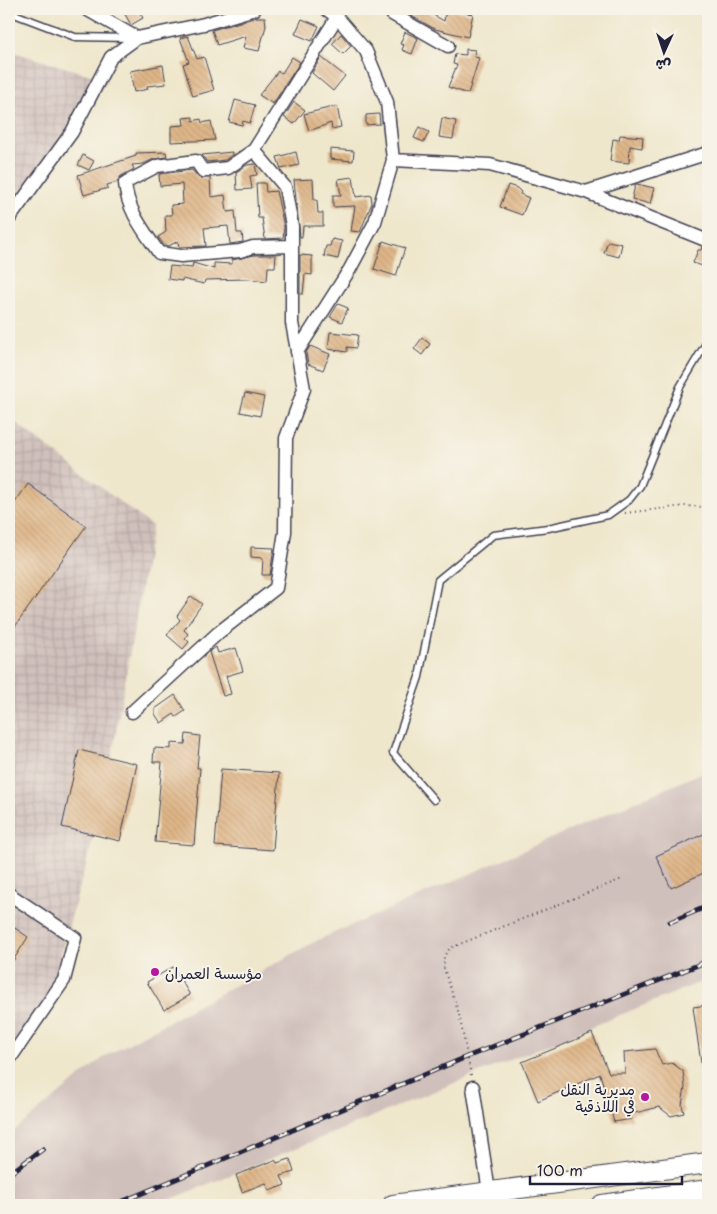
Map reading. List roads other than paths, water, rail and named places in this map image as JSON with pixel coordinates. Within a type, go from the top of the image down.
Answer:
[{"type":"main road","points":[[393,1205],[490,1198],[708,1163]]},
{"type":"main road","points":[[602,1205],[708,1190]]},
{"type":"street","points":[[86,9],[137,38]]},
{"type":"street","points":[[9,219],[72,132],[111,57],[137,38],[204,24],[240,11],[255,9]]},
{"type":"street","points":[[298,352],[350,269],[375,222],[394,160],[387,102],[366,51],[337,17],[326,9]]},
{"type":"street","points":[[390,9],[392,14],[448,46]]},
{"type":"street","points":[[292,246],[253,246],[240,251],[181,256],[159,253],[138,223],[127,198],[126,183],[157,166],[196,161],[203,171],[228,168],[254,150],[337,17]]},
{"type":"street","points":[[132,712],[218,633],[276,588],[284,532],[286,438],[304,388],[292,323],[292,226],[285,187],[254,150]]},
{"type":"street","points":[[586,192],[708,153]]},
{"type":"street","points":[[394,160],[490,165],[586,192],[708,241]]},
{"type":"street","points":[[9,894],[75,938],[64,980],[9,1060]]},
{"type":"street","points":[[473,1087],[490,1198]]},
{"type":"lane","points":[[9,12],[75,37],[137,38]]},
{"type":"lane","points":[[434,800],[393,753],[419,677],[438,580],[493,535],[548,528],[608,515],[629,500],[640,486],[680,387],[708,340]]},
{"type":"railway","points":[[670,922],[708,906]]},
{"type":"railway","points":[[114,1205],[469,1056],[708,961]]},
{"type":"railway","points":[[9,1174],[43,1149]]},
{"type":"place","name":"مؤسسة العمران","points":[[155,972]]},
{"type":"place","name":"مديرية النقل في اللاذقية","points":[[645,1097]]}]
